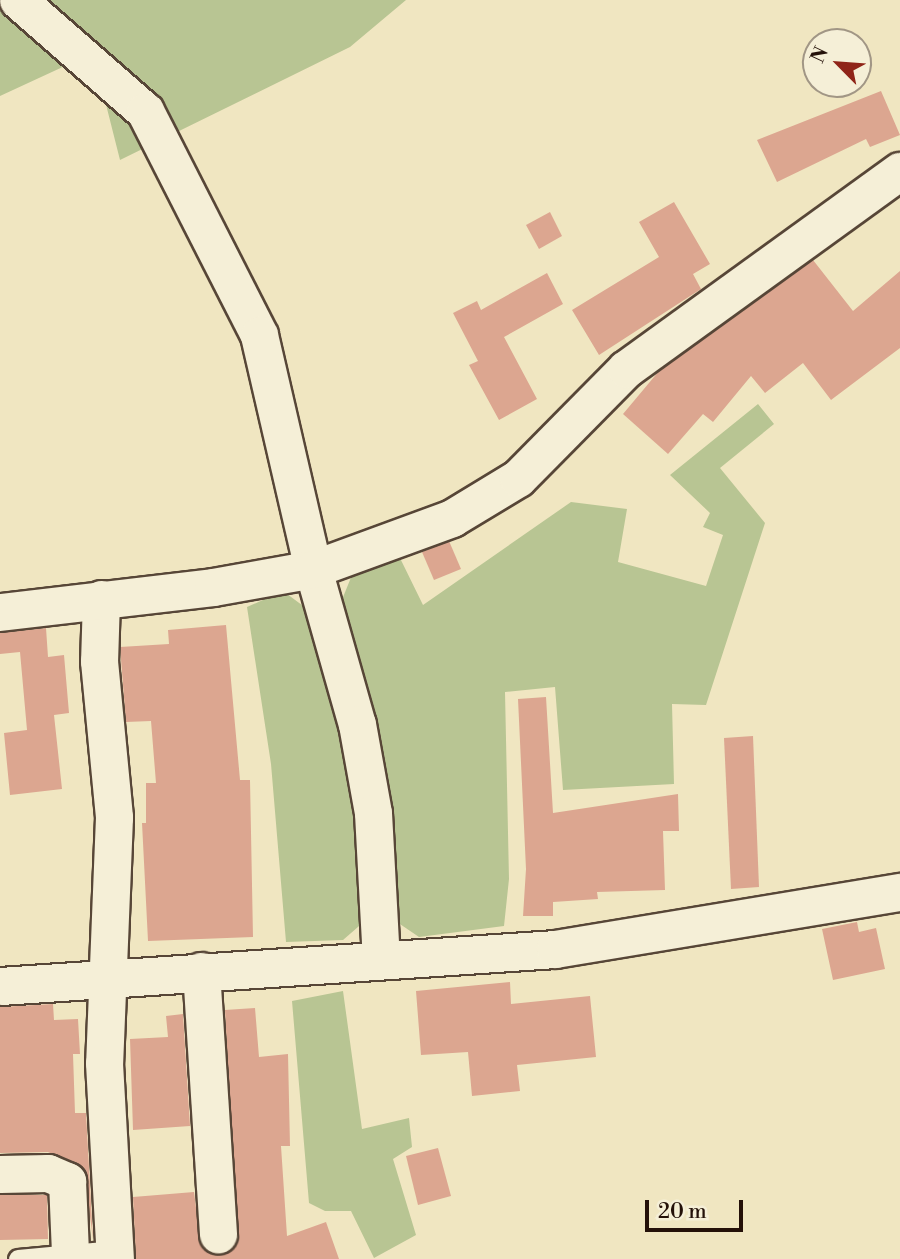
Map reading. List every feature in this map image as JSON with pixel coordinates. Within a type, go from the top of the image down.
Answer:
[{"type":"street","points":[[18,0],[145,111],[259,335],[313,569],[360,737],[373,813],[381,960]]},
{"type":"street","points":[[0,612],[313,569],[452,518],[518,478],[626,369],[900,171]]},
{"type":"street","points":[[101,599],[99,661],[114,817],[104,1063],[115,1255]]},
{"type":"street","points":[[0,986],[555,949],[900,892]]},
{"type":"street","points":[[201,971],[218,1234]]},
{"type":"street","points":[[0,1174],[48,1173],[67,1181],[70,1254]]},
{"type":"lane","points":[[18,1259],[70,1254],[115,1255]]},
{"type":"green space","points":[[0,0],[406,0],[350,47],[120,160],[93,53],[0,96]]},
{"type":"green space","points":[[758,404],[774,424],[720,468],[765,523],[706,705],[672,704],[674,784],[563,790],[555,687],[505,692],[509,879],[504,926],[419,937],[394,920],[339,607],[352,575],[398,554],[423,605],[571,502],[627,509],[618,562],[706,586],[723,535],[703,527],[710,513],[670,475]]},
{"type":"green space","points":[[283,591],[314,614],[360,833],[366,920],[343,940],[286,942],[271,764],[247,607]]},
{"type":"green space","points":[[343,991],[362,1129],[409,1118],[412,1147],[393,1159],[416,1235],[374,1258],[351,1211],[325,1211],[309,1203],[292,1001]]},
{"type":"building","points":[[881,91],[900,135],[870,147],[866,139],[777,182],[757,140],[863,98],[872,98],[872,95]]},
{"type":"building","points":[[674,202],[710,264],[693,274],[701,289],[599,355],[572,310],[659,257],[639,222]]},
{"type":"building","points":[[550,212],[562,236],[539,249],[526,225]]},
{"type":"building","points":[[813,260],[853,311],[900,271],[900,348],[831,400],[803,363],[765,393],[751,376],[713,422],[703,414],[668,454],[623,414],[659,371]]},
{"type":"building","points":[[547,273],[563,304],[504,337],[537,399],[499,420],[469,365],[478,361],[453,313],[477,301],[481,310]]},
{"type":"building","points":[[449,541],[461,569],[434,580],[422,552]]},
{"type":"building","points":[[226,625],[240,780],[250,780],[253,937],[148,941],[142,823],[146,823],[146,783],[156,783],[151,721],[126,722],[120,647],[169,644],[168,630]]},
{"type":"building","points":[[46,628],[48,657],[64,655],[69,713],[54,715],[62,789],[10,795],[4,733],[27,730],[20,652],[0,654],[0,633]]},
{"type":"building","points":[[546,697],[553,813],[678,794],[679,831],[663,831],[665,890],[597,892],[598,899],[553,902],[553,916],[523,916],[526,869],[518,699]]},
{"type":"building","points":[[753,736],[759,887],[731,889],[724,738]]},
{"type":"building","points":[[857,922],[859,932],[876,928],[885,969],[833,980],[822,929]]},
{"type":"building","points":[[510,982],[511,1004],[590,996],[596,1057],[517,1065],[520,1091],[472,1096],[468,1052],[421,1055],[416,991]]},
{"type":"building","points":[[53,1004],[54,1020],[78,1019],[80,1054],[73,1054],[75,1113],[86,1113],[93,1240],[84,1168],[48,1152],[0,1153],[0,1007]]},
{"type":"building","points":[[255,1008],[259,1057],[288,1054],[290,1146],[281,1146],[287,1236],[326,1222],[339,1259],[136,1259],[133,1197],[194,1192],[201,1246],[220,1255],[237,1243],[225,1010]]},
{"type":"building","points":[[183,1014],[190,1126],[133,1130],[130,1039],[168,1037],[166,1016]]},
{"type":"building","points":[[438,1148],[451,1196],[418,1205],[406,1156]]},
{"type":"building","points":[[0,1195],[47,1195],[48,1239],[0,1240]]}]
